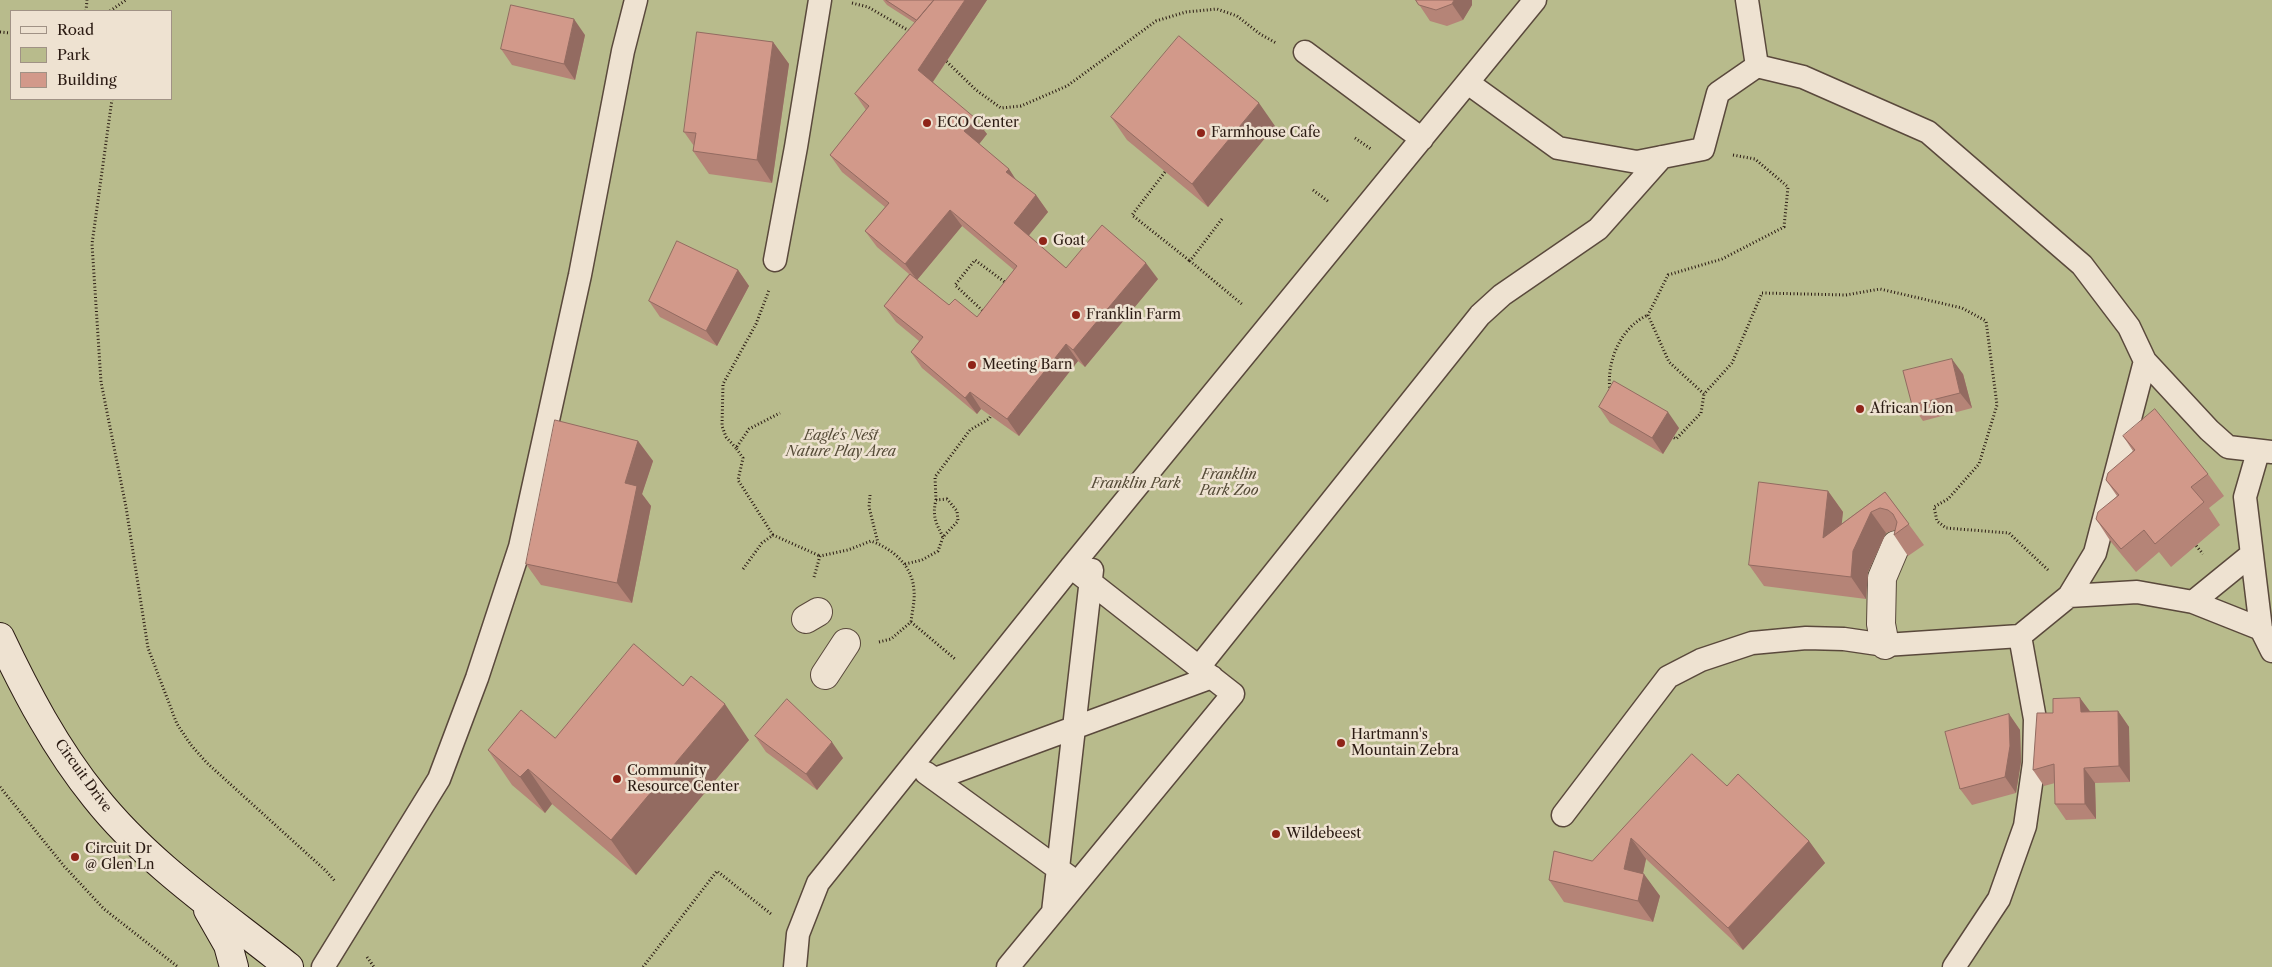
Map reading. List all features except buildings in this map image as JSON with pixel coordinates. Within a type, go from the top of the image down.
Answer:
[{"type":"main road","points":[[1885,645],[1881,624],[1882,578],[1896,545]]},
{"type":"main road","name":"Circuit Drive","points":[[0,637],[47,726],[95,797],[128,834],[194,891],[289,967]]},
{"type":"main road","points":[[825,675],[846,643]]},
{"type":"main road","points":[[194,891],[228,945],[234,967]]},
{"type":"lane","points":[[323,967],[438,779],[477,678],[520,547],[580,274],[622,51],[636,0]]},
{"type":"lane","points":[[775,260],[820,0]]},
{"type":"lane","points":[[795,967],[798,934],[818,883],[1071,567],[1535,0]]},
{"type":"lane","points":[[1747,0],[1757,66]]},
{"type":"lane","points":[[1305,52],[1422,139]]},
{"type":"lane","points":[[1468,83],[1558,148],[1637,162],[1703,148],[1718,93],[1757,66],[1803,77],[1928,132],[2082,265],[2129,327],[2145,361],[2209,430],[2228,448],[2265,452],[2245,498],[2261,629],[2272,651]]},
{"type":"lane","points":[[935,779],[1074,727],[1205,672],[1480,315],[1502,295],[1598,229],[1662,157]]},
{"type":"lane","points":[[1563,815],[1668,677],[1701,660],[1752,643],[1806,638],[1844,639],[1885,645],[2020,636],[2069,596],[2095,553],[2145,361]]},
{"type":"lane","points":[[1053,912],[1097,536]]},
{"type":"lane","points":[[2193,602],[2252,554]]},
{"type":"lane","points":[[1008,967],[1233,694],[1071,567]]},
{"type":"lane","points":[[2069,596],[2137,592],[2193,602],[2261,629]]},
{"type":"lane","points":[[1954,967],[1998,899],[2025,826],[2034,763],[2035,719],[2020,636]]},
{"type":"lane","points":[[913,764],[1077,883]]},
{"type":"path","points":[[112,10],[126,0]]},
{"type":"path","points":[[843,0],[868,7],[913,34]]},
{"type":"path","points":[[938,54],[976,90],[1001,108],[1021,106],[1067,86],[1156,21],[1186,12],[1217,9],[1237,16],[1260,34],[1278,44],[1305,52]]},
{"type":"path","points":[[112,100],[92,244],[101,382],[126,507],[148,648],[177,724],[191,745],[207,763],[335,881]]},
{"type":"path","points":[[1611,399],[1609,384],[1610,366],[1616,350],[1636,320],[1648,314],[1668,275],[1722,259],[1784,226],[1788,187],[1755,159],[1703,148]]},
{"type":"path","points":[[1165,172],[1132,215],[1190,260],[1268,327]]},
{"type":"path","points":[[1190,260],[1222,219]]},
{"type":"path","points":[[775,260],[769,292],[756,324],[723,384],[722,426],[726,437],[743,458],[738,480],[772,535],[820,556],[848,550],[871,541],[890,548],[905,564],[915,590],[911,622],[891,639],[872,644],[851,645],[846,643]]},
{"type":"path","points":[[987,314],[955,285],[975,260],[1012,288]]},
{"type":"path","points":[[1668,434],[1676,439],[1701,414],[1704,394],[1732,363],[1762,293],[1846,295],[1880,289],[1962,308],[1986,321],[1997,405],[1979,464],[1948,499],[1934,507],[1937,521],[1946,528],[2009,533],[2041,561],[2069,596]]},
{"type":"path","points":[[1648,314],[1669,362],[1704,394]]},
{"type":"path","points":[[736,448],[749,429],[780,412]]},
{"type":"path","points":[[943,537],[933,518],[936,500],[935,477],[970,430],[988,419],[994,412]]},
{"type":"path","points":[[870,495],[869,507],[878,544]]},
{"type":"path","points":[[905,564],[922,560],[938,551],[943,537],[958,521],[957,511],[947,499],[936,500]]},
{"type":"path","points":[[743,569],[762,543],[772,535]]},
{"type":"path","points":[[812,616],[813,581],[820,556]]},
{"type":"path","points":[[911,622],[951,656],[984,676]]},
{"type":"path","points":[[0,787],[64,866],[104,909],[178,967]]},
{"type":"path","points":[[643,967],[717,870],[798,934]]},
{"type":"path","points":[[366,956],[374,967]]},
{"type":"green space","name":"Franklin Park","points":[[0,0],[2272,0],[2272,967],[0,967]]},
{"type":"place","name":"ECO Center","points":[[927,123]]},
{"type":"place","name":"Farmhouse Cafe","points":[[1201,133]]},
{"type":"place","name":"Goat","points":[[1043,241]]},
{"type":"place","name":"Franklin Farm","points":[[1076,315]]},
{"type":"place","name":"Meeting Barn","points":[[972,365]]},
{"type":"place","name":"African Lion","points":[[1860,409]]},
{"type":"place","name":"Hartmann's Mountain Zebra","points":[[1341,743]]},
{"type":"place","name":"Community Resource Center","points":[[617,779]]},
{"type":"place","name":"Wildebeest","points":[[1276,834]]},
{"type":"place","name":"Circuit Dr @ Glen Ln","points":[[75,857]]},
{"type":"park label","name":"Eagle's Nest Nature Play Area","points":[[841,444]]},
{"type":"park label","name":"Franklin Park Zoo","points":[[1229,484]]}]
